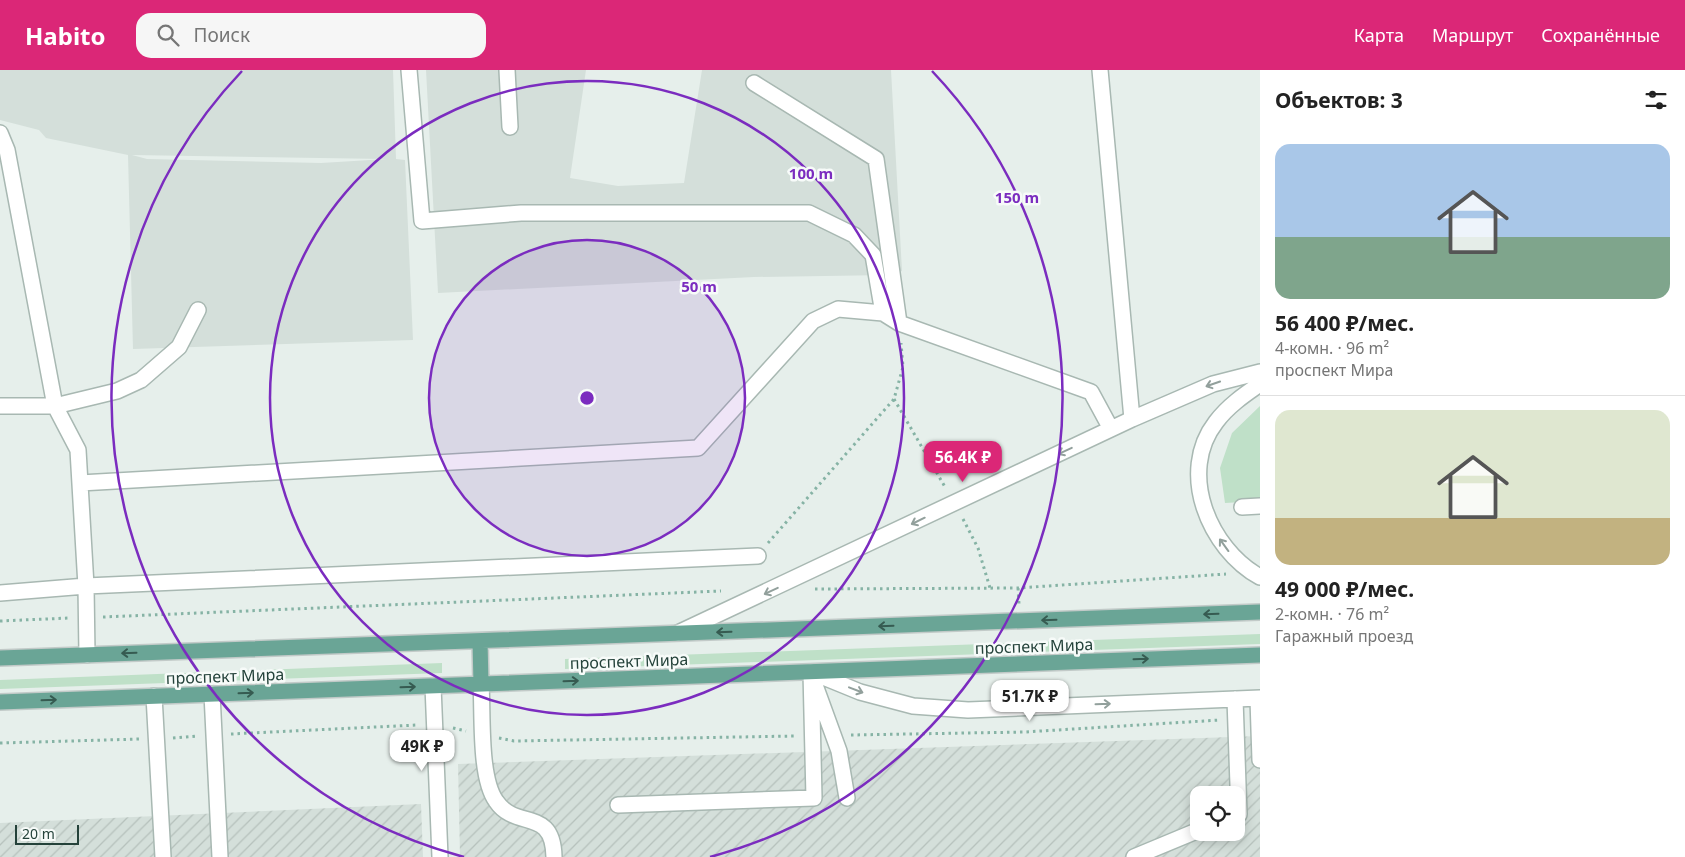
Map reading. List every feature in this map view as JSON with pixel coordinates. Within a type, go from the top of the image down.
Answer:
[{"type":"main road","name":"проспект Мира","points":[[0,658],[1260,612]]},
{"type":"main road","points":[[480,640],[481,684]]},
{"type":"main road","name":"проспект Мира","points":[[0,702],[1260,655]]},
{"type":"street","points":[[409,70],[422,221],[521,213],[809,213],[854,235],[872,255],[883,313]]},
{"type":"street","points":[[507,70],[510,127]]},
{"type":"street","points":[[1100,70],[1132,419]]},
{"type":"street","points":[[754,83],[876,159],[899,323]]},
{"type":"street","points":[[0,133],[55,406],[78,450],[88,655]]},
{"type":"street","points":[[80,483],[698,448],[812,321],[838,309],[883,313],[899,323],[1091,392],[1111,429]]},
{"type":"street","points":[[0,406],[55,406],[118,391],[141,380],[179,347],[198,310]]},
{"type":"street","points":[[678,633],[1132,419],[1213,384],[1260,372]]},
{"type":"street","points":[[1260,384],[1233,404],[1215,423],[1203,448],[1199,476],[1202,503],[1212,528],[1226,550],[1250,572],[1260,577]]},
{"type":"street","points":[[1242,508],[1260,506]]},
{"type":"street","points":[[0,593],[86,586],[758,556]]},
{"type":"street","points":[[811,672],[860,692],[913,706],[968,710],[1259,699],[1260,760]]},
{"type":"street","points":[[811,672],[839,751],[847,798]]},
{"type":"street","points":[[618,806],[814,798],[811,672]]},
{"type":"street","points":[[481,684],[486,771],[489,788],[497,802],[509,813],[539,824],[549,832],[553,844],[554,857]]},
{"type":"street","points":[[433,686],[440,857]]},
{"type":"street","points":[[212,694],[220,857]]},
{"type":"street","points":[[154,696],[163,857]]},
{"type":"street","points":[[1235,699],[1238,786]]},
{"type":"street","points":[[1134,857],[1190,834]]},
{"type":"path","points":[[758,556],[894,399],[903,367],[899,323]]},
{"type":"path","points":[[813,589],[1018,588],[1229,574]]},
{"type":"path","points":[[1018,588],[1019,604]]},
{"type":"path","points":[[102,617],[724,591]]},
{"type":"path","points":[[0,621],[76,618]]},
{"type":"path","points":[[834,735],[1025,732],[1236,719]]},
{"type":"path","points":[[164,738],[435,724],[514,741],[812,736]]},
{"type":"path","points":[[0,743],[150,739]]},
{"type":"shaded area","points":[[0,70],[393,70],[396,159],[405,160],[413,340],[133,349],[128,155],[46,138],[39,130],[0,120]],"holes":[[[132,155],[387,159],[321,163],[147,159]]]},
{"type":"shaded area","points":[[426,70],[586,70],[570,178],[618,186],[684,183],[702,70],[891,70],[902,271],[888,275],[754,277],[438,293]]},
{"type":"shaded area","points":[[1260,736],[1260,857],[460,857],[458,764]]},
{"type":"shaded area","points":[[421,804],[423,857],[0,857],[0,823]]},
{"type":"green space","points":[[1260,406],[1260,501],[1225,503],[1220,468],[1232,433]]},
{"type":"green space","points":[[1260,634],[1260,644],[565,669],[565,659]]},
{"type":"green space","points":[[442,663],[442,673],[0,689],[0,680]]}]
